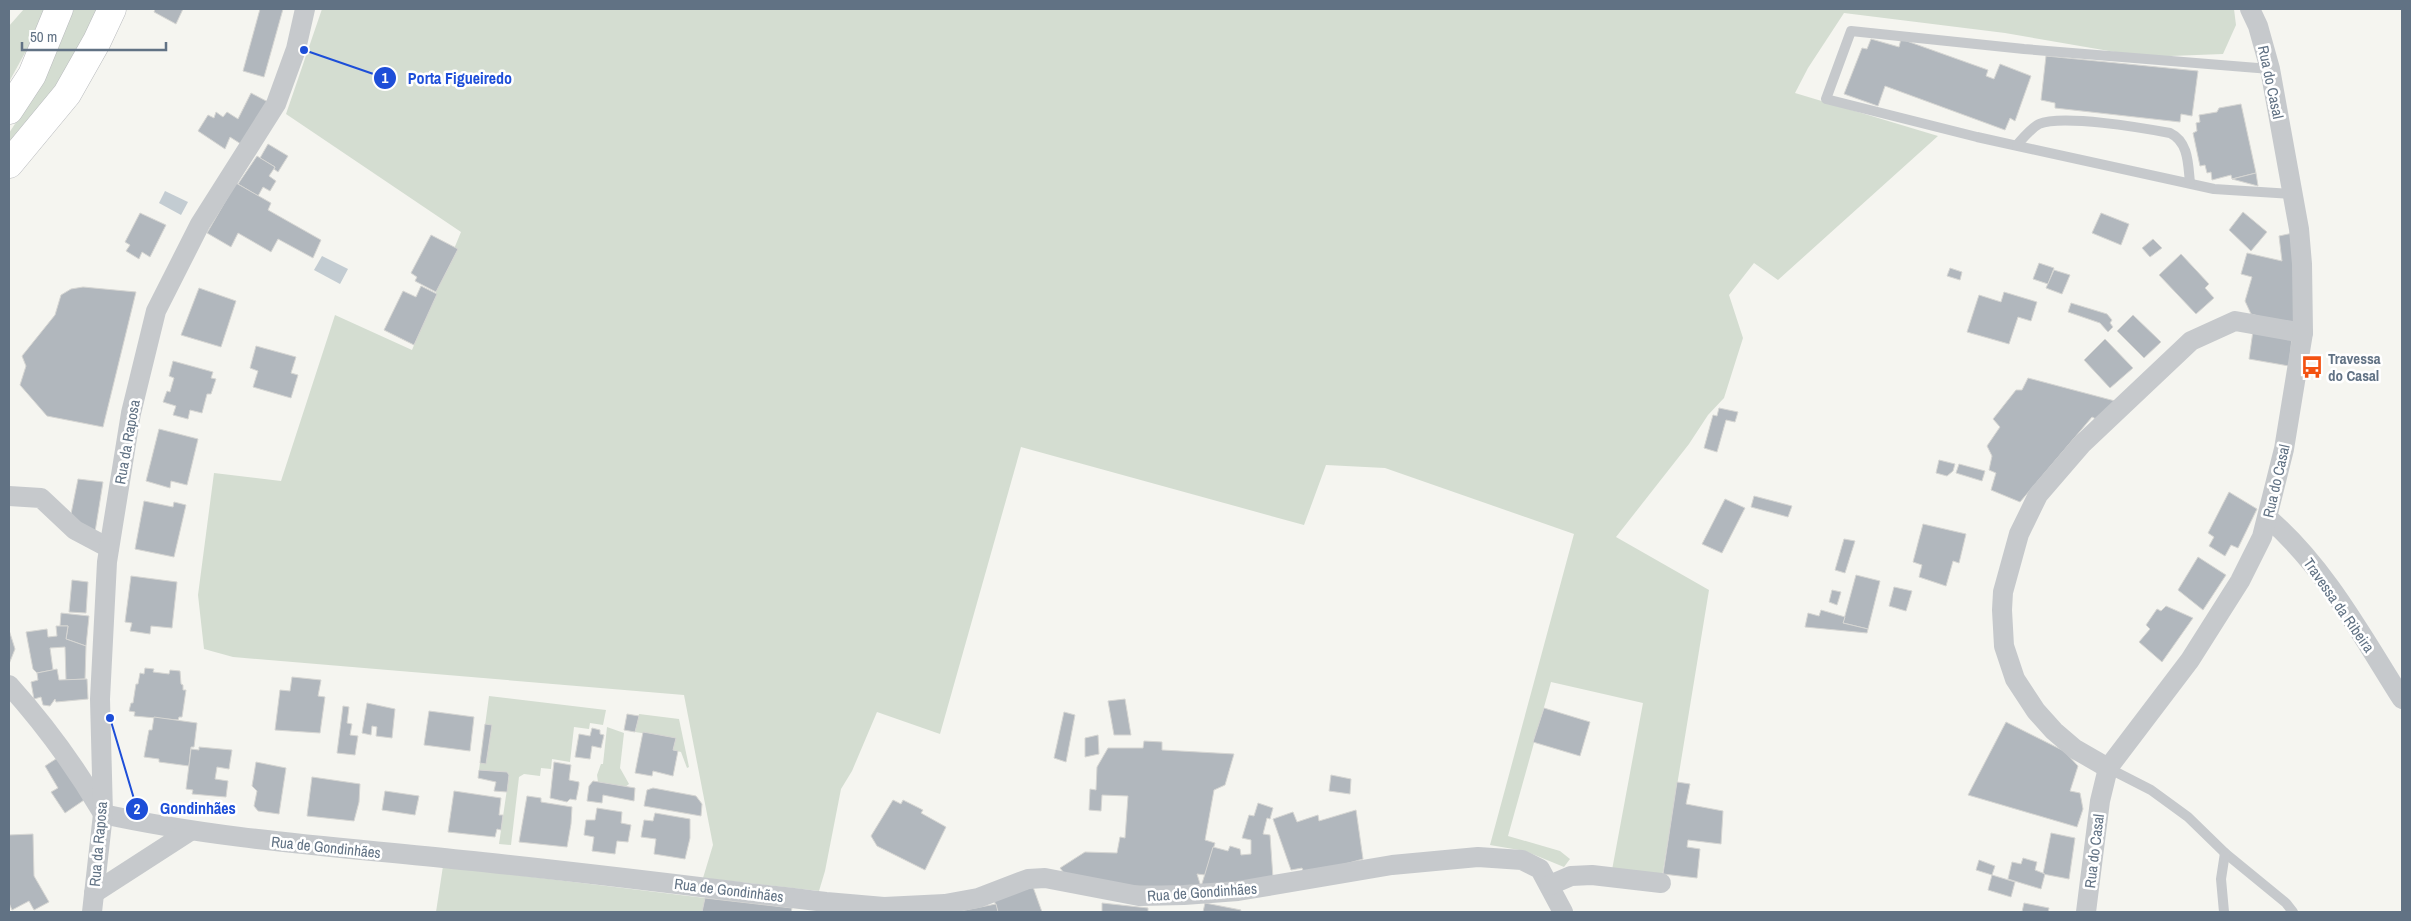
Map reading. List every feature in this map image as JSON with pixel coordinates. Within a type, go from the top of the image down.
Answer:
[{"type":"highway","points":[[9,110],[32,75],[59,9]]},
{"type":"highway","points":[[9,164],[67,94],[97,41],[112,9]]},
{"type":"street","name":"Rua da Raposa","points":[[93,903],[103,814],[100,699],[108,548],[132,412],[156,311],[200,224],[276,104],[296,49],[305,9]]},
{"type":"street","name":"Rua do Casal","points":[[2086,912],[2100,801],[2108,768],[2190,660],[2240,581],[2262,537],[2284,449],[2302,333],[2302,264],[2299,229],[2291,194],[2270,69],[2258,26],[2250,9]]},
{"type":"street","points":[[2108,768],[2076,749],[2054,731],[2036,711],[2015,678],[2004,646],[2002,610],[2005,583],[2023,527],[2038,495],[2082,444],[2191,341],[2235,321],[2302,333]]},
{"type":"street","points":[[9,496],[41,498],[75,530],[108,548]]},
{"type":"street","name":"Travessa da Ribeira","points":[[2268,518],[2290,537],[2321,574],[2402,699]]},
{"type":"street","points":[[9,685],[41,720],[77,769],[103,814]]},
{"type":"street","name":"Rua de Gondinhães","points":[[103,814],[190,831],[295,845],[472,861],[884,907],[945,904],[978,898],[1028,879],[1045,878],[1139,896],[1184,895],[1256,889],[1392,865],[1478,857],[1522,860],[1540,869],[1563,912]]},
{"type":"street","points":[[93,903],[190,831]]},
{"type":"street","points":[[1550,885],[1571,876],[1661,883]]},
{"type":"lane","points":[[2270,69],[2024,49],[1851,31],[1826,99],[2017,145],[2214,189],[2291,194]]},
{"type":"lane","points":[[2017,145],[2030,130],[2050,121],[2078,122],[2170,133],[2177,136],[2186,151],[2190,184]]},
{"type":"lane","points":[[2108,768],[2151,790],[2188,817],[2225,853],[2286,903],[2293,912]]},
{"type":"lane","points":[[2224,912],[2221,879],[2225,853]]},
{"type":"shaded area","points":[[24,9],[46,9],[38,29],[9,82],[9,26]]},
{"type":"shaded area","points":[[74,9],[102,9],[57,87],[9,145],[9,133],[44,80]]},
{"type":"shaded area","points":[[322,9],[2234,9],[2236,25],[2223,54],[2144,57],[2005,33],[1844,13],[1808,68],[1795,93],[1938,136],[1778,280],[1754,263],[1729,295],[1743,338],[1724,398],[1708,415],[1689,444],[1616,537],[1709,590],[1662,877],[1612,870],[1643,703],[1551,682],[1508,836],[1560,851],[1570,859],[1564,867],[1525,851],[1490,845],[1574,534],[1385,468],[1326,465],[1304,525],[1021,447],[940,734],[877,712],[852,771],[841,789],[825,871],[819,891],[703,878],[713,845],[684,695],[233,657],[204,649],[198,595],[214,473],[281,481],[335,315],[412,350],[461,232],[286,114]]},
{"type":"shaded area","points":[[165,191],[188,202],[181,215],[159,203]]},
{"type":"shaded area","points":[[322,256],[348,269],[340,284],[314,270]]},
{"type":"shaded area","points":[[489,696],[606,710],[603,725],[590,723],[589,729],[574,727],[570,762],[552,759],[551,769],[541,768],[540,776],[524,774],[519,777],[511,845],[499,844],[509,775],[507,772],[479,770]]},
{"type":"shaded area","points":[[639,714],[679,719],[689,767],[687,768],[681,752],[673,750],[676,738],[635,732]]},
{"type":"shaded area","points":[[607,727],[624,733],[620,768],[629,784],[625,787],[598,782],[597,775],[601,764],[603,764]]},
{"type":"shaded area","points":[[443,866],[705,898],[702,912],[436,912]]},
{"type":"building","points":[[155,9],[183,9],[176,24],[154,12]]},
{"type":"building","points":[[260,9],[283,9],[264,77],[243,71]]},
{"type":"building","points":[[1871,39],[1899,47],[1901,39],[1988,70],[1986,76],[1994,79],[2000,64],[2031,76],[2015,121],[2010,118],[2005,130],[1885,86],[1878,106],[1844,94],[1862,48],[1867,49]]},
{"type":"building","points":[[2046,56],[2198,71],[2192,116],[2181,114],[2180,122],[2055,108],[2055,103],[2041,100]]},
{"type":"building","points":[[251,93],[268,102],[241,144],[230,137],[225,149],[198,131],[208,115],[214,118],[216,112],[223,117],[227,112],[238,119]]},
{"type":"building","points":[[2241,104],[2256,173],[2232,179],[2231,175],[2212,180],[2211,172],[2207,173],[2205,165],[2200,166],[2193,133],[2197,131],[2196,123],[2200,122],[2199,115],[2217,112],[2219,108]]},
{"type":"building","points":[[268,144],[288,156],[278,172],[274,169],[275,167],[260,158]]},
{"type":"building","points":[[257,156],[275,167],[269,176],[276,181],[270,191],[263,187],[258,196],[238,184]]},
{"type":"building","points":[[2256,173],[2258,186],[2232,179]]},
{"type":"building","points":[[236,183],[271,203],[268,210],[321,240],[313,258],[278,239],[271,252],[238,233],[231,247],[207,233]]},
{"type":"building","points":[[2243,212],[2267,232],[2251,251],[2229,230]]},
{"type":"building","points":[[140,213],[166,225],[150,257],[142,252],[139,259],[126,251],[130,245],[125,242]]},
{"type":"building","points":[[2101,213],[2129,224],[2121,245],[2092,233]]},
{"type":"building","points":[[2293,233],[2294,326],[2251,314],[2245,301],[2252,277],[2241,274],[2247,253],[2282,261],[2279,236]]},
{"type":"building","points":[[431,235],[458,249],[436,292],[415,281],[417,277],[411,273]]},
{"type":"building","points":[[2153,239],[2162,248],[2150,257],[2142,248]]},
{"type":"building","points":[[2181,254],[2209,284],[2205,288],[2214,298],[2196,314],[2159,275]]},
{"type":"building","points":[[2039,263],[2054,268],[2048,284],[2033,279]]},
{"type":"building","points":[[1950,268],[1962,272],[1960,280],[1947,276]]},
{"type":"building","points":[[2054,270],[2070,275],[2062,294],[2046,288]]},
{"type":"building","points":[[421,286],[437,294],[414,345],[384,330],[403,291],[416,297]]},
{"type":"building","points":[[83,287],[136,292],[103,427],[47,416],[20,385],[26,366],[22,356],[55,315],[61,295],[71,289]]},
{"type":"building","points":[[199,288],[236,301],[221,347],[181,335]]},
{"type":"building","points":[[2004,292],[2037,302],[2031,321],[2018,317],[2009,344],[1967,332],[1979,295],[2001,302]]},
{"type":"building","points":[[2071,303],[2107,314],[2112,320],[2110,323],[2113,327],[2108,332],[2100,323],[2068,312]]},
{"type":"building","points":[[2133,315],[2161,342],[2144,358],[2117,331]]},
{"type":"building","points":[[2253,331],[2292,338],[2289,366],[2249,359]]},
{"type":"building","points":[[2105,339],[2133,368],[2110,388],[2084,360]]},
{"type":"building","points":[[256,346],[296,357],[291,373],[298,375],[291,398],[253,387],[258,371],[250,368]]},
{"type":"building","points":[[173,361],[213,372],[211,378],[216,379],[211,394],[207,394],[202,413],[190,410],[188,419],[173,415],[176,406],[163,402],[167,391],[170,392],[174,378],[169,376]]},
{"type":"building","points":[[2028,378],[2115,401],[2096,419],[2092,417],[2020,502],[1991,490],[1996,473],[1989,470],[1992,456],[1987,446],[2000,427],[1993,419],[2016,390],[2022,390]]},
{"type":"building","points":[[1719,408],[1738,412],[1735,422],[1726,420],[1717,452],[1704,448],[1713,415],[1717,416]]},
{"type":"building","points":[[159,429],[198,439],[187,485],[171,481],[170,488],[146,481]]},
{"type":"building","points":[[1939,460],[1955,464],[1953,471],[1947,476],[1936,473]]},
{"type":"building","points":[[1959,464],[1985,471],[1982,481],[1956,473]]},
{"type":"building","points":[[78,479],[103,482],[95,532],[70,519]]},
{"type":"building","points":[[2229,492],[2257,509],[2238,548],[2231,545],[2225,556],[2209,546],[2214,537],[2208,533]]},
{"type":"building","points":[[1754,496],[1792,506],[1788,517],[1751,507]]},
{"type":"building","points":[[1725,499],[1745,508],[1722,553],[1702,544]]},
{"type":"building","points":[[144,501],[173,507],[174,502],[186,505],[174,557],[135,549]]},
{"type":"building","points":[[1923,524],[1966,534],[1959,563],[1953,561],[1946,586],[1919,577],[1922,565],[1913,562]]},
{"type":"building","points":[[1844,539],[1855,541],[1845,573],[1835,570]]},
{"type":"building","points":[[2198,557],[2226,575],[2203,610],[2178,590]]},
{"type":"building","points":[[1856,575],[1880,581],[1868,629],[1843,623]]},
{"type":"building","points":[[131,576],[177,582],[172,628],[151,626],[150,634],[130,631],[132,623],[125,622]]},
{"type":"building","points":[[72,580],[88,582],[86,613],[69,612]]},
{"type":"building","points":[[1894,587],[1912,591],[1906,611],[1889,606]]},
{"type":"building","points":[[1832,590],[1841,592],[1837,605],[1829,602]]},
{"type":"building","points":[[2166,606],[2193,618],[2162,662],[2139,642],[2150,629],[2146,625],[2157,609],[2161,611]]},
{"type":"building","points":[[1821,610],[1845,617],[1843,623],[1868,629],[1867,633],[1805,627],[1808,613],[1819,616]]},
{"type":"building","points":[[61,613],[89,616],[86,646],[66,639],[68,626],[60,626]]},
{"type":"building","points":[[56,626],[68,626],[66,639],[86,646],[85,679],[66,680],[65,647],[50,648],[53,670],[37,673],[33,669],[26,632],[47,629],[48,637],[57,636]]},
{"type":"building","points":[[9,630],[15,649],[9,664]]},
{"type":"building","points":[[145,668],[154,669],[153,672],[169,674],[170,670],[180,671],[181,684],[183,685],[183,690],[186,690],[182,717],[179,717],[178,720],[134,716],[135,712],[129,711],[131,703],[133,703],[140,673],[144,674]]},
{"type":"building","points":[[57,669],[59,680],[87,679],[88,699],[56,702],[55,699],[50,706],[43,705],[41,697],[34,699],[31,682],[38,680],[37,673]]},
{"type":"building","points":[[292,677],[321,680],[318,696],[325,697],[320,733],[275,730],[280,690],[290,691]]},
{"type":"building","points":[[1125,699],[1131,735],[1114,735],[1108,701]]},
{"type":"building","points":[[367,703],[395,709],[392,738],[376,736],[377,727],[372,726],[371,735],[362,733]]},
{"type":"building","points":[[343,706],[349,707],[347,723],[352,724],[350,735],[358,736],[355,755],[337,753]]},
{"type":"building","points":[[1544,708],[1590,722],[1580,756],[1533,742]]},
{"type":"building","points":[[429,711],[474,717],[470,751],[424,745]]},
{"type":"building","points":[[1064,712],[1075,715],[1066,762],[1054,758]]},
{"type":"building","points":[[627,714],[639,716],[635,732],[624,730]]},
{"type":"building","points":[[154,717],[197,723],[194,747],[191,747],[189,766],[159,762],[159,759],[144,757],[149,730],[152,730]]},
{"type":"building","points":[[2006,722],[2064,751],[2078,766],[2070,791],[2080,793],[2083,809],[2077,827],[1968,795]]},
{"type":"building","points":[[485,724],[492,725],[486,764],[480,763]]},
{"type":"building","points":[[592,728],[600,730],[600,734],[604,735],[601,748],[592,746],[590,759],[575,757],[579,734],[590,736]]},
{"type":"building","points":[[643,732],[676,738],[673,750],[678,751],[673,776],[653,771],[652,776],[635,773]]},
{"type":"building","points":[[1098,735],[1099,754],[1085,757],[1085,738]]},
{"type":"building","points":[[1144,741],[1162,742],[1162,750],[1234,754],[1225,785],[1214,790],[1205,840],[1215,843],[1205,875],[1197,874],[1201,887],[1124,886],[1064,873],[1060,868],[1085,852],[1117,853],[1120,837],[1125,838],[1128,796],[1102,795],[1101,811],[1089,810],[1090,789],[1096,790],[1097,767],[1108,748],[1143,748]]},
{"type":"building","points":[[199,747],[232,750],[229,769],[217,767],[215,779],[228,781],[226,797],[192,794],[193,790],[186,789],[191,749],[199,750]]},
{"type":"building","points":[[62,755],[87,798],[65,813],[51,792],[58,788],[45,766]]},
{"type":"building","points":[[256,762],[286,768],[279,814],[258,811],[254,806],[257,791],[252,786]]},
{"type":"building","points":[[554,762],[571,765],[569,780],[579,782],[576,800],[570,799],[567,802],[550,798]]},
{"type":"building","points":[[479,770],[507,772],[509,775],[507,792],[494,791],[496,782],[478,778]]},
{"type":"building","points":[[1331,775],[1351,779],[1350,794],[1329,791]]},
{"type":"building","points":[[312,777],[360,784],[359,802],[354,821],[307,816]]},
{"type":"building","points":[[593,781],[635,788],[634,801],[603,795],[602,803],[587,801],[589,786]]},
{"type":"building","points":[[1677,782],[1690,784],[1686,804],[1723,811],[1721,844],[1688,840],[1687,847],[1700,849],[1697,878],[1663,874]]},
{"type":"building","points":[[653,788],[696,796],[702,804],[701,816],[644,806],[647,790]]},
{"type":"building","points":[[385,791],[419,796],[415,815],[382,810]]},
{"type":"building","points":[[454,791],[501,798],[499,815],[503,815],[501,830],[497,829],[495,837],[448,832]]},
{"type":"building","points":[[527,796],[541,798],[541,802],[572,807],[567,847],[519,842]]},
{"type":"building","points":[[893,800],[901,804],[903,800],[923,810],[921,813],[946,827],[925,870],[877,846],[871,836]]},
{"type":"building","points":[[1258,803],[1273,808],[1270,819],[1267,818],[1263,834],[1270,835],[1273,878],[1201,887],[1213,847],[1228,851],[1230,846],[1240,849],[1241,855],[1251,854],[1251,840],[1242,838],[1249,815],[1254,816]]},
{"type":"building","points":[[597,808],[622,812],[621,823],[631,825],[628,842],[617,841],[615,854],[592,851],[594,837],[584,835],[586,820],[595,820]]},
{"type":"building","points":[[1356,810],[1363,859],[1305,875],[1302,868],[1291,870],[1273,819],[1293,812],[1297,822],[1318,815],[1319,821]]},
{"type":"building","points":[[655,813],[690,819],[690,838],[685,859],[654,854],[656,839],[641,837],[644,820],[653,821]]},
{"type":"building","points":[[2051,833],[2075,838],[2069,879],[2043,874]]},
{"type":"building","points":[[33,834],[34,876],[49,902],[34,910],[29,901],[12,910],[9,903],[9,835]]},
{"type":"building","points":[[2023,858],[2037,862],[2035,870],[2045,874],[2041,889],[2008,879],[2012,862],[2021,864]]},
{"type":"building","points":[[1979,860],[1995,866],[1992,875],[1976,870]]},
{"type":"building","points":[[1992,875],[2015,882],[2011,897],[1988,890]]},
{"type":"building","points":[[1033,887],[1042,912],[998,912],[994,900]]},
{"type":"building","points":[[705,898],[792,908],[791,912],[702,912]]},
{"type":"building","points":[[1102,903],[1148,908],[1148,912],[1102,912]]},
{"type":"building","points":[[1205,903],[1241,910],[1240,912],[1203,912]]},
{"type":"building","points":[[2024,903],[2049,908],[2048,912],[2022,912]]},
{"type":"building","points":[[996,904],[998,912],[955,912]]},
{"type":"place","name":"Porta Figueiredo","points":[[304,50]]},
{"type":"place","name":"Travessa do Casal","points":[[2312,367]]},
{"type":"place","name":"Gondinhães","points":[[110,718]]}]
